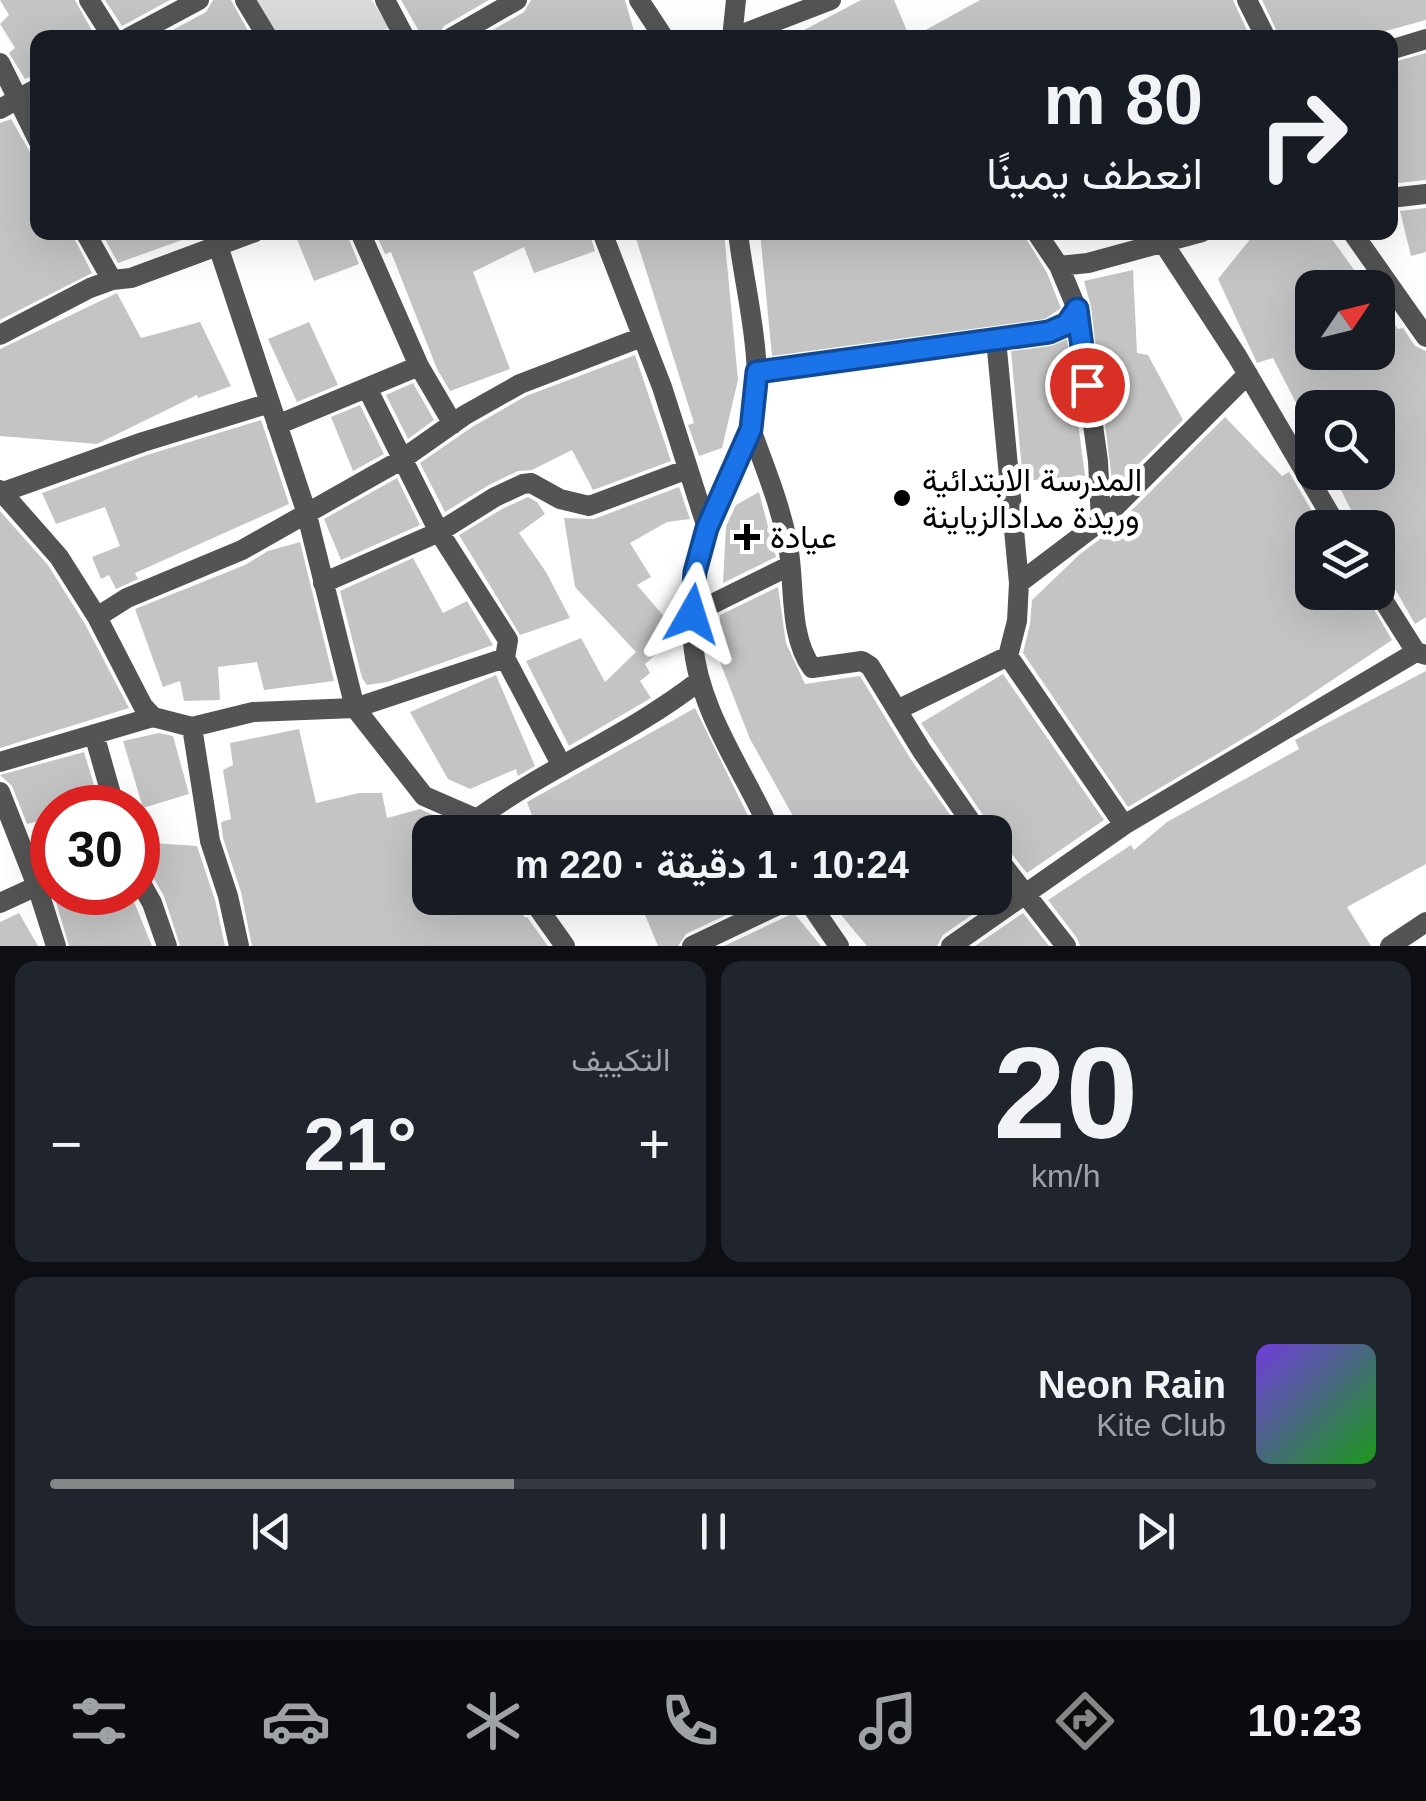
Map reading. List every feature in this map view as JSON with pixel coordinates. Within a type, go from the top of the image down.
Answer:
[{"type":"street","points":[[89,0],[108,30]]},
{"type":"street","points":[[143,30],[199,0]]},
{"type":"street","points":[[245,0],[263,30]]},
{"type":"street","points":[[385,0],[401,30]]},
{"type":"street","points":[[460,30],[485,8],[517,0]]},
{"type":"street","points":[[638,0],[659,30]]},
{"type":"street","points":[[733,30],[736,0]]},
{"type":"street","points":[[753,30],[831,0]]},
{"type":"street","points":[[1247,0],[1262,30]]},
{"type":"street","points":[[1398,48],[1426,39]]},
{"type":"street","points":[[0,63],[28,94],[0,109]]},
{"type":"street","points":[[1398,197],[1426,194]]},
{"type":"street","points":[[89,240],[112,280]]},
{"type":"street","points":[[0,335],[90,288],[131,278],[234,240]]},
{"type":"street","points":[[363,240],[418,366],[453,424]]},
{"type":"street","points":[[605,240],[707,528]]},
{"type":"street","points":[[739,240],[757,372],[751,429],[707,528],[695,572],[692,614],[699,681],[763,815]]},
{"type":"street","points":[[1041,240],[1077,309],[1098,461],[1102,521]]},
{"type":"street","points":[[1058,266],[1088,263],[1177,240]]},
{"type":"street","points":[[1358,240],[1426,336]]},
{"type":"street","points":[[1164,244],[1248,374],[1327,510]]},
{"type":"street","points":[[218,246],[306,512],[356,708],[424,796],[461,815]]},
{"type":"street","points":[[757,372],[1058,329],[1073,318],[1077,309]]},
{"type":"street","points":[[96,617],[158,584],[224,560],[401,460],[520,384],[642,336]]},
{"type":"street","points":[[996,339],[1020,583],[1017,621],[1008,656],[1124,825]]},
{"type":"street","points":[[277,425],[418,366]]},
{"type":"street","points":[[1020,583],[1102,521],[1248,374]]},
{"type":"street","points":[[366,388],[439,532],[508,640],[506,658],[562,766]]},
{"type":"street","points":[[153,717],[143,706],[59,557],[1,491],[270,403]]},
{"type":"street","points":[[751,429],[781,511],[800,644],[812,668],[867,663],[967,815]]},
{"type":"street","points":[[323,584],[439,532],[523,484],[531,483],[560,499],[589,506],[688,469]]},
{"type":"street","points":[[692,614],[790,566]]},
{"type":"street","points":[[951,946],[1124,825],[1421,654],[1390,610]]},
{"type":"street","points":[[897,710],[1008,656]]},
{"type":"street","points":[[0,762],[153,717],[192,727],[253,712],[356,708],[506,658]]},
{"type":"street","points":[[492,815],[514,791],[656,712],[699,681]]},
{"type":"street","points":[[192,727],[210,841],[239,946]]},
{"type":"street","points":[[94,734],[108,785]]},
{"type":"street","points":[[0,792],[30,868]]},
{"type":"street","points":[[1012,877],[1066,946]]},
{"type":"street","points":[[0,903],[30,889]]},
{"type":"street","points":[[46,915],[56,946]]},
{"type":"street","points":[[156,915],[168,946]]},
{"type":"street","points":[[543,915],[564,946]]},
{"type":"street","points":[[692,946],[757,915]]},
{"type":"street","points":[[818,915],[840,946]]},
{"type":"street","points":[[1390,946],[1426,922]]},
{"type":"shaded area","points":[[255,0],[372,0],[389,28],[384,30],[275,30]]},
{"type":"building","points":[[0,0],[75,0],[92,30],[30,30],[30,77],[25,79],[9,53],[15,48],[0,24],[9,15]]},
{"type":"building","points":[[105,0],[170,0],[122,26]]},
{"type":"building","points":[[213,0],[231,0],[248,30],[173,30],[206,12]]},
{"type":"building","points":[[401,0],[489,0],[442,30],[418,30]]},
{"type":"building","points":[[531,0],[625,0],[634,30],[493,30],[524,12]]},
{"type":"building","points":[[861,0],[894,0],[907,30],[804,30]]},
{"type":"building","points":[[980,0],[1233,0],[1247,30],[926,30]]},
{"type":"building","points":[[1262,0],[1426,0],[1426,20],[1389,30],[1276,30]]},
{"type":"building","points":[[1426,53],[1426,180],[1398,183],[1398,61]]},
{"type":"building","points":[[11,119],[30,152],[30,240],[75,240],[92,273],[0,320],[0,123]]},
{"type":"building","points":[[1426,208],[1426,252],[1411,256],[1400,211]]},
{"type":"building","points":[[105,240],[182,240],[118,263]]},
{"type":"building","points":[[297,240],[349,240],[359,264],[314,281]]},
{"type":"building","points":[[379,240],[592,240],[595,251],[534,273],[524,247],[473,272],[510,369],[450,391],[437,369],[391,252],[385,254]]},
{"type":"building","points":[[637,240],[725,240],[738,380],[722,448],[699,456],[688,425],[694,423]]},
{"type":"building","points":[[761,240],[1027,240],[1047,273],[1061,308],[1045,319],[772,356]]},
{"type":"building","points":[[1250,240],[1333,240],[1354,270],[1295,270],[1295,370],[1395,370],[1395,325],[1403,328],[1415,346],[1426,351],[1426,617],[1415,624],[1395,589],[1395,510],[1351,510],[1341,490],[1395,490],[1395,390],[1295,390],[1295,401],[1273,358],[1257,363],[1218,279]]},
{"type":"building","points":[[1133,270],[1137,353],[1148,355],[1183,420],[1113,489],[1091,307],[1084,281]]},
{"type":"building","points":[[117,293],[141,338],[200,322],[231,386],[198,398],[197,395],[97,444],[0,436],[0,349]]},
{"type":"building","points":[[309,322],[338,385],[297,402],[268,339]]},
{"type":"building","points":[[1067,339],[1085,476],[1023,481],[1011,351],[1051,346]]},
{"type":"building","points":[[635,355],[671,461],[593,490],[572,450],[489,485],[445,512],[420,463],[526,396]]},
{"type":"building","points":[[413,383],[434,420],[408,439],[386,395]]},
{"type":"building","points":[[360,405],[384,454],[353,471],[331,417]]},
{"type":"building","points":[[1225,417],[1282,476],[1289,472],[1295,490],[1300,490],[1311,510],[1295,510],[1295,610],[1374,610],[1392,640],[1256,731],[1128,807],[1023,653],[1032,600],[1080,554],[1111,531]]},
{"type":"building","points":[[261,420],[289,504],[135,573],[138,579],[116,589],[109,575],[101,579],[92,557],[120,546],[105,507],[56,524],[42,493],[147,455]]},
{"type":"building","points":[[397,478],[420,525],[341,560],[324,519]]},
{"type":"building","points":[[679,487],[690,519],[667,522],[630,543],[651,577],[637,585],[679,634],[645,664],[650,673],[640,681],[651,698],[569,746],[526,661],[581,638],[605,682],[636,652],[575,587],[564,518],[594,519]]},
{"type":"building","name":"عيادة","points":[[759,492],[776,557],[723,583],[726,526],[736,505]]},
{"type":"building","points":[[528,497],[545,514],[519,533],[546,572],[570,618],[520,635],[459,535]]},
{"type":"building","points":[[0,511],[48,565],[85,624],[129,708],[0,748]]},
{"type":"building","points":[[300,542],[334,681],[264,690],[257,662],[218,667],[220,700],[184,701],[180,681],[163,687],[135,609],[245,565],[268,551]]},
{"type":"building","points":[[413,558],[443,613],[467,601],[493,645],[387,682],[367,685],[340,591]]},
{"type":"building","points":[[778,587],[786,643],[805,684],[860,676],[950,815],[792,815],[750,739],[720,662],[720,615]]},
{"type":"building","points":[[1426,671],[1426,864],[1347,907],[1371,946],[1080,946],[1048,900],[1131,845],[1134,850],[1167,822],[1299,749],[1295,740]]},
{"type":"building","points":[[1003,674],[1104,820],[1027,873],[1012,854],[1012,815],[983,815],[921,723]]},
{"type":"building","points":[[496,675],[535,766],[518,776],[516,769],[470,789],[448,779],[410,712]]},
{"type":"building","points":[[695,708],[748,815],[532,815],[527,802]]},
{"type":"building","points":[[299,729],[316,803],[359,793],[382,793],[387,818],[420,809],[433,815],[412,815],[412,915],[523,915],[548,946],[252,946],[221,822],[231,819],[223,770],[233,765],[230,743]]},
{"type":"building","points":[[159,733],[173,736],[189,794],[160,803],[160,785],[136,785],[123,741]]},
{"type":"building","points":[[84,752],[94,785],[30,785],[27,824],[12,786],[0,775]]},
{"type":"building","points":[[160,843],[197,846],[225,946],[180,946],[160,889]]},
{"type":"building","points":[[19,913],[38,946],[0,946],[0,922]]},
{"type":"building","points":[[1023,913],[1049,946],[975,946]]},
{"type":"building","points":[[60,915],[139,915],[152,946],[69,946]]},
{"type":"building","points":[[645,915],[726,915],[686,934],[678,946],[658,946]]},
{"type":"building","points":[[796,915],[821,946],[724,946]]},
{"type":"building","points":[[841,915],[972,915],[943,935],[937,946],[867,946]]},
{"type":"place","name":"المدرسة الابتدائية وريدة مدادالزياينة","points":[[902,498]]},
{"type":"place","name":"عيادة","points":[[747,537]]},
{"type":"route","points":[[692,614],[695,572],[707,528],[751,429],[757,372],[1049,332],[1067,324],[1077,309],[1087,385]]}]
